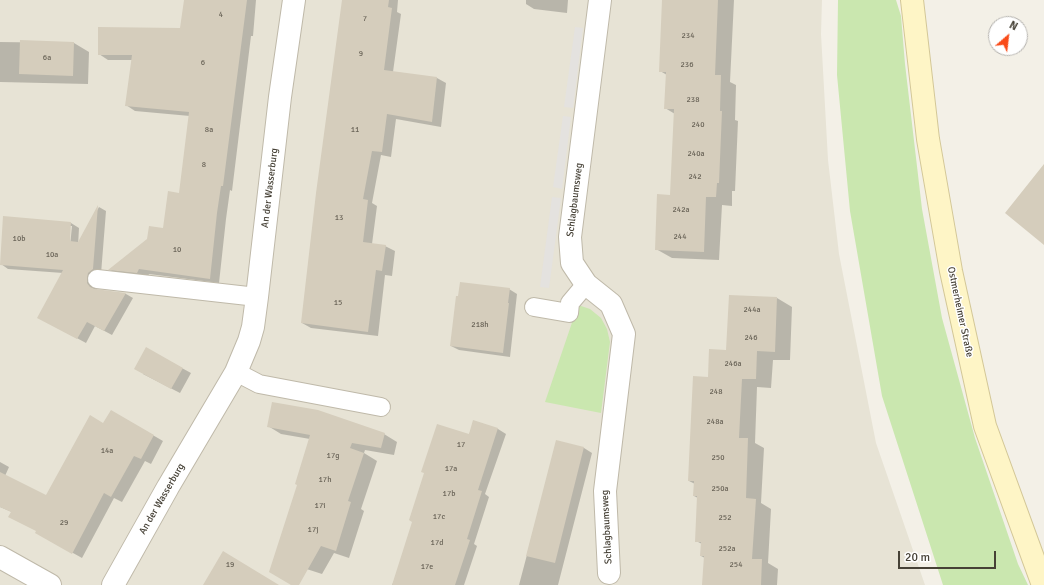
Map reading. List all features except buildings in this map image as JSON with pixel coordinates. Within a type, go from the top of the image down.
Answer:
[{"type":"street","name":"An der Wasserburg","points":[[114,585],[168,487],[236,372],[253,328],[280,97],[294,0]]},
{"type":"street","name":"Schlagbaumsweg","points":[[600,0],[570,237],[572,263],[586,284],[611,304],[624,334],[605,491],[609,573]]},
{"type":"street","name":"Ostmerheimer Straße","points":[[912,0],[928,140],[951,270],[985,426],[1043,585]]},
{"type":"street","name":"Ostmerheimer Straße","points":[[916,30],[921,0]]},
{"type":"street","points":[[0,557],[50,585]]},
{"type":"lane","points":[[97,279],[257,297]]},
{"type":"lane","points":[[534,307],[568,313],[570,304],[586,284]]},
{"type":"lane","points":[[236,372],[259,384],[381,407]]},
{"type":"shaded area","points":[[0,0],[822,0],[821,34],[828,160],[839,254],[876,443],[925,585],[0,585]]},
{"type":"shaded area","points":[[575,27],[583,28],[573,108],[564,107]]},
{"type":"shaded area","points":[[563,116],[571,117],[562,189],[553,187]]},
{"type":"shaded area","points":[[552,197],[561,198],[549,288],[540,287]]},
{"type":"green space","points":[[838,0],[896,0],[901,16],[905,64],[922,209],[942,318],[975,438],[1018,564],[1028,585],[943,585],[882,396],[850,211],[837,75]]},
{"type":"green space","points":[[578,305],[590,309],[601,318],[607,329],[610,342],[601,413],[545,402]]}]
